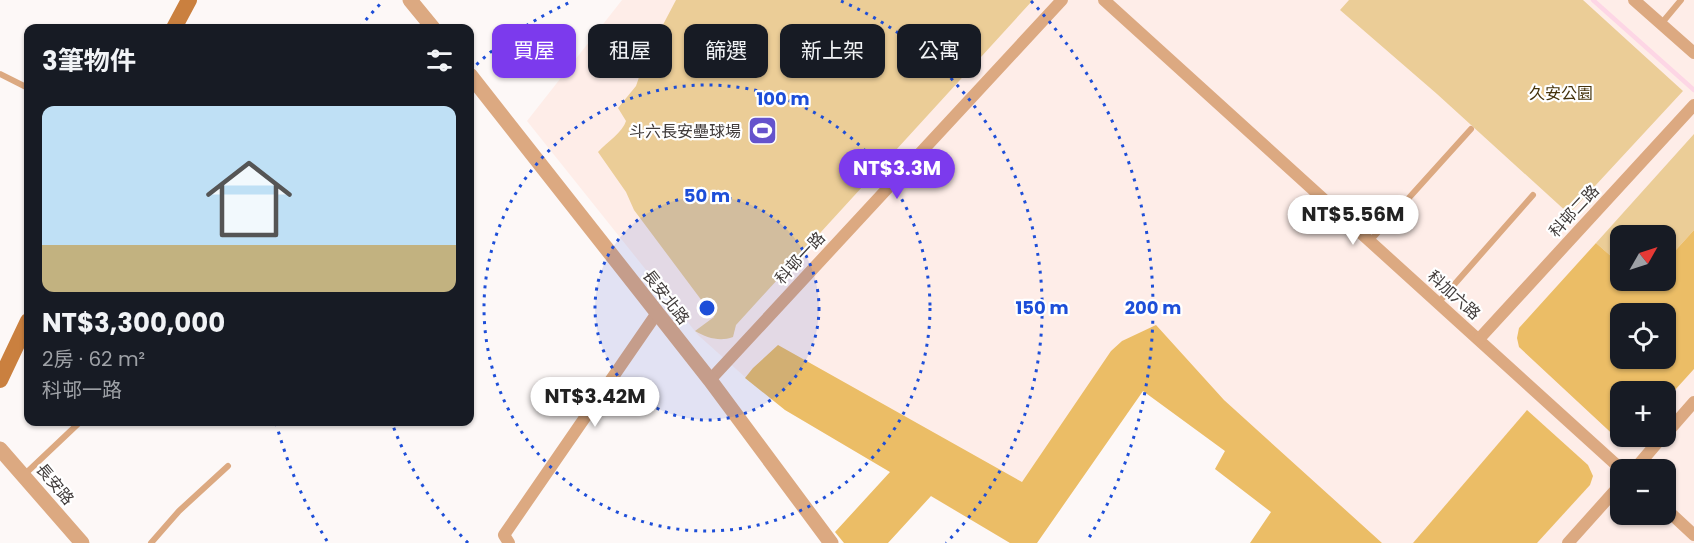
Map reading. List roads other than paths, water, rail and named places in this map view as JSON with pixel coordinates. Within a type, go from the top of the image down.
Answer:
[{"type":"main road","points":[[176,24],[189,0]]},
{"type":"main road","points":[[0,380],[24,329]]},
{"type":"street","points":[[410,0],[430,24]]},
{"type":"street","name":"科邨一路","points":[[710,380],[1062,0]]},
{"type":"street","name":"科加六路","points":[[1104,0],[1610,459]]},
{"type":"street","points":[[1634,0],[1694,53]]},
{"type":"street","name":"長安北路","points":[[474,80],[710,380],[831,543]]},
{"type":"street","name":"科邨二路","points":[[1479,339],[1694,105]]},
{"type":"street","points":[[509,543],[504,535],[657,313]]},
{"type":"street","points":[[1676,422],[1694,402]]},
{"type":"street","points":[[1644,459],[1654,447]]},
{"type":"street","name":"長安路","points":[[0,449],[24,475],[75,540]]},
{"type":"street","points":[[1568,543],[1610,496]]},
{"type":"street","points":[[1676,518],[1694,534]]},
{"type":"lane","points":[[1661,24],[1681,0]]},
{"type":"lane","points":[[0,74],[24,86]]},
{"type":"lane","points":[[1370,241],[1471,129]]},
{"type":"lane","points":[[1438,303],[1533,195]]},
{"type":"lane","points":[[24,475],[76,426]]},
{"type":"lane","points":[[151,543],[179,511],[228,466]]},
{"type":"waterway","points":[[1593,0],[1694,90]]},
{"type":"place","name":"斗六長安壘球場","points":[[762,131]]},
{"type":"park label","name":"久安公園","points":[[1561,93]]}]
